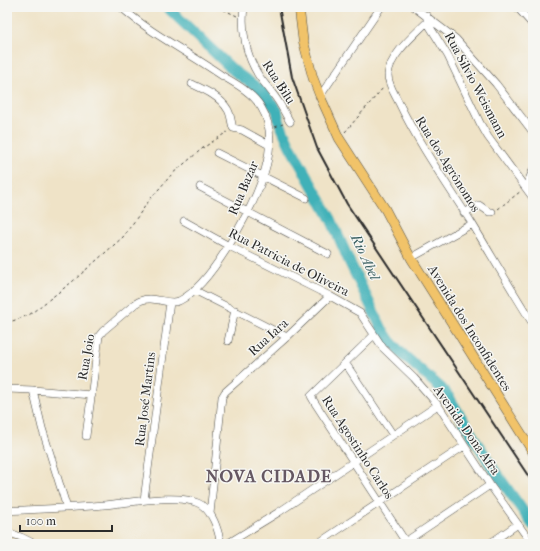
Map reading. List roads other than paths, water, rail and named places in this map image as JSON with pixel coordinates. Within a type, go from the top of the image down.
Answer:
[{"type":"main road","name":"Avenida dos Inconfidentes","points":[[299,7],[303,40],[313,78],[339,138],[385,209],[410,258],[533,452]]},
{"type":"street","name":"Rua Bazar","points":[[121,7],[164,38],[237,85],[256,100],[264,113],[269,133],[267,167],[264,177],[248,212],[229,246],[194,290],[178,301],[170,302]]},
{"type":"street","name":"Rua Bilu","points":[[244,7],[243,18],[247,46],[254,67],[262,81],[281,106],[288,123]]},
{"type":"street","points":[[320,96],[381,7]]},
{"type":"street","points":[[414,7],[427,19],[456,39],[496,84],[533,132]]},
{"type":"street","points":[[517,7],[533,25]]},
{"type":"street","name":"Rua dos Agrônomos","points":[[427,19],[400,50],[388,75],[389,81],[405,116],[423,148],[464,214],[472,224],[533,324]]},
{"type":"street","name":"Rua Silvio Weismann","points":[[427,19],[448,56],[484,130],[533,198]]},
{"type":"street","points":[[192,84],[218,99],[225,106],[229,113],[233,128],[242,130],[269,145]]},
{"type":"street","points":[[217,153],[306,198]]},
{"type":"street","points":[[526,187],[533,170]]},
{"type":"street","points":[[200,187],[328,254]]},
{"type":"street","points":[[464,214],[479,205],[489,212],[492,212]]},
{"type":"street","name":"Rua Patricia de Oliveira","points":[[184,221],[229,246],[330,296],[360,313],[374,335]]},
{"type":"street","points":[[410,258],[472,224]]},
{"type":"street","points":[[194,290],[287,337]]},
{"type":"street","name":"Rua Iara","points":[[210,514],[222,397],[228,388],[287,337],[330,296]]},
{"type":"street","name":"Rua Joio","points":[[86,436],[99,338],[102,331],[141,300],[151,299],[170,302]]},
{"type":"street","name":"Rua José Martins","points":[[144,500],[170,302]]},
{"type":"street","points":[[228,341],[235,310]]},
{"type":"street","name":"Rua Agostinho Carlos","points":[[374,335],[346,364],[311,396],[405,543]]},
{"type":"street","name":"Avenida Dona Afra","points":[[374,335],[391,357],[414,378],[438,404],[490,485],[532,544]]},
{"type":"street","points":[[346,364],[393,435]]},
{"type":"street","points":[[7,389],[92,395]]},
{"type":"street","points":[[33,390],[40,421],[67,508]]},
{"type":"street","points":[[227,544],[279,512],[438,404]]},
{"type":"street","points":[[317,544],[464,446]]},
{"type":"street","points":[[405,543],[490,485]]},
{"type":"street","points":[[7,511],[67,508],[144,500],[186,499],[199,503],[210,514],[216,526],[221,544]]},
{"type":"street","points":[[489,544],[518,524]]},
{"type":"street","points":[[7,532],[35,544]]},
{"type":"waterway","name":"Rio Abel","points":[[167,7],[234,71],[262,91],[277,110],[279,121],[290,146],[331,219],[349,261],[382,329],[401,353],[448,396],[494,470],[533,525]]},
{"type":"railway","points":[[279,7],[292,77],[317,148],[347,204],[533,483]]},
{"type":"district","name":"NOVA CIDADE","points":[[269,476]]}]
